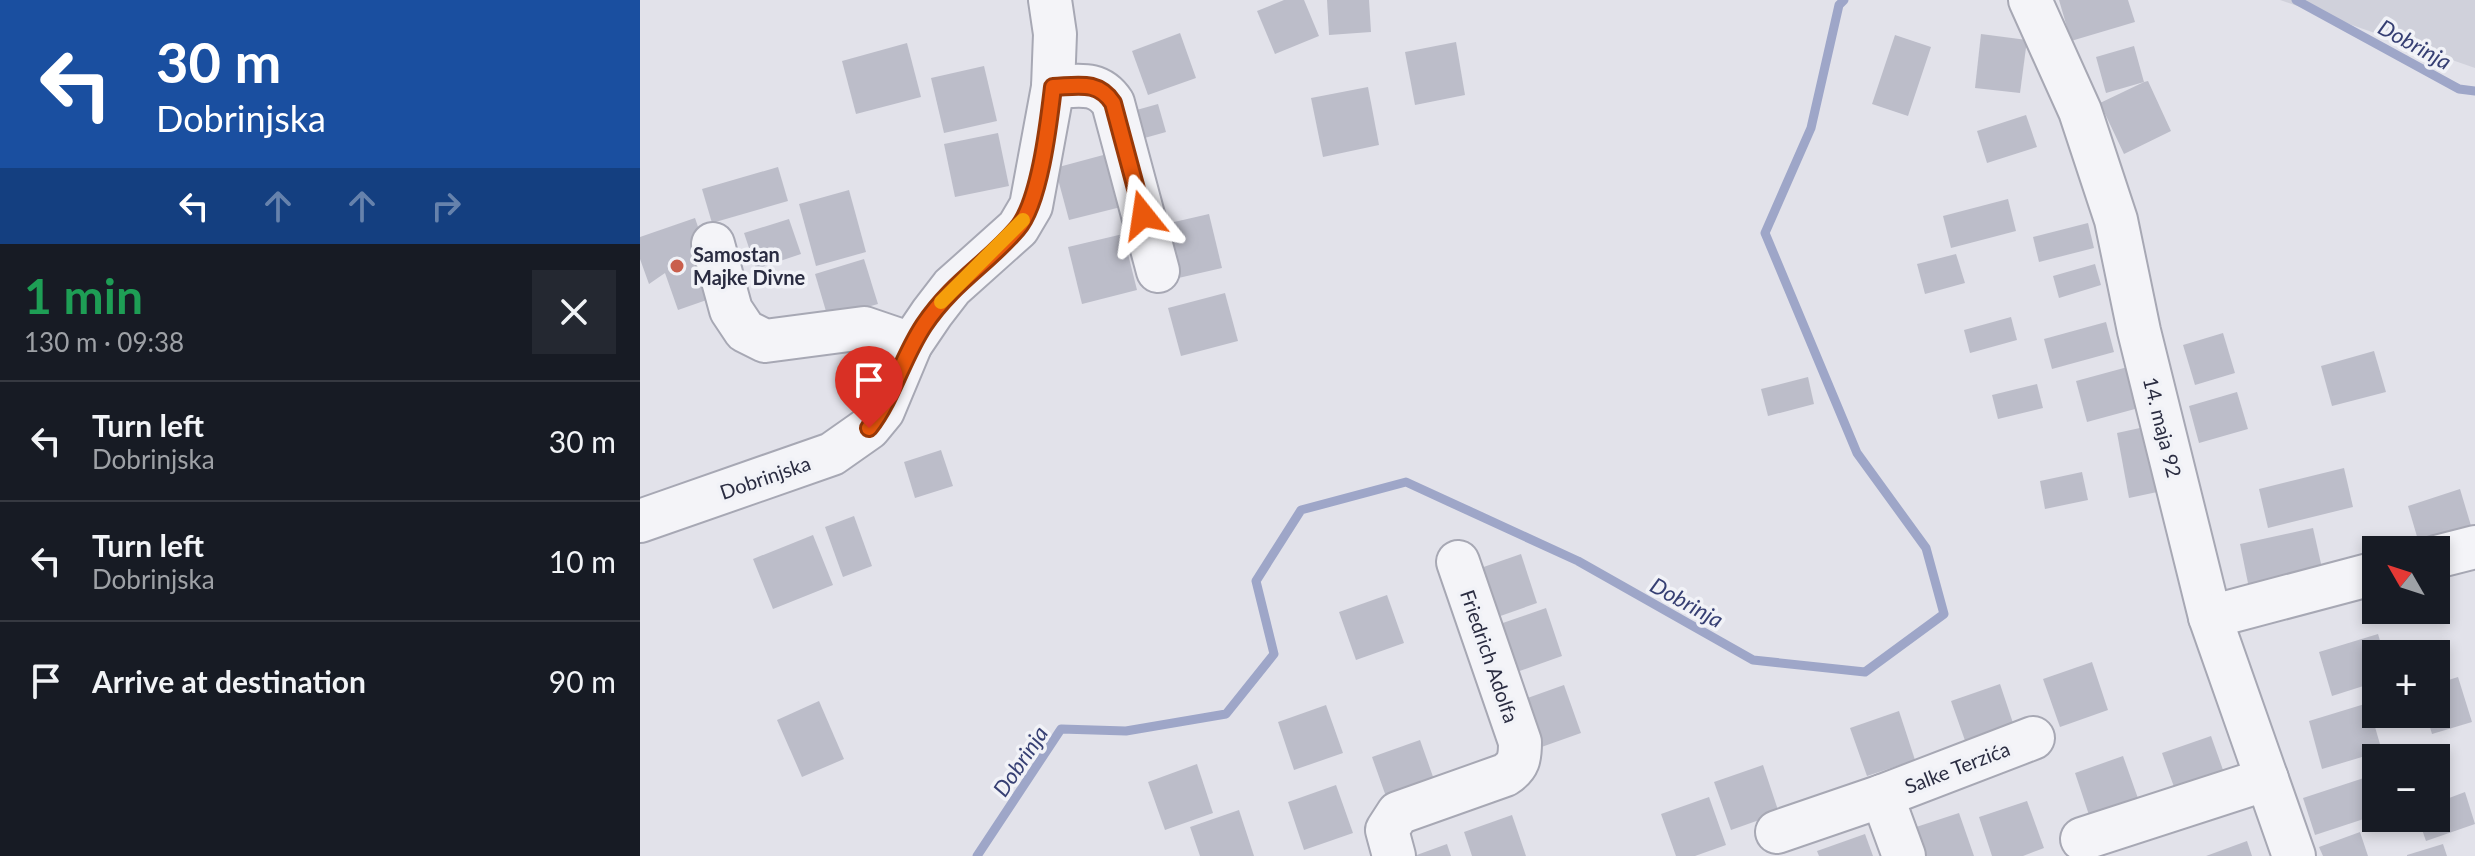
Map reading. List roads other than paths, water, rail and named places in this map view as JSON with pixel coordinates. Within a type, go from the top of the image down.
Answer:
[{"type":"street","name":"Dobrinjska","points":[[643,508],[832,454],[854,441],[883,411],[911,344],[952,287],[1018,228],[1031,206],[1053,87],[1055,34],[1050,0]]},
{"type":"street","name":"14. maja 92","points":[[2030,0],[2080,111],[2116,220],[2139,331],[2210,617],[2294,856]]},
{"type":"street","points":[[1053,87],[1095,85],[1105,91],[1113,103],[1158,271]]},
{"type":"street","points":[[713,244],[731,310],[745,331],[765,341],[864,328],[911,344]]},
{"type":"street","points":[[2450,553],[2475,547]]},
{"type":"street","name":"Friedrich Adolfa","points":[[1394,856],[1387,830],[1398,813],[1505,775],[1515,769],[1520,758],[1520,742],[1458,562]]},
{"type":"street","points":[[2210,617],[2362,577]]},
{"type":"street","name":"Salke Terzića","points":[[1777,832],[2033,738]]},
{"type":"street","points":[[2082,839],[2267,779]]},
{"type":"street","name":"Salke Terzića","points":[[1882,796],[1904,856]]},
{"type":"waterway","name":"Dobrinja","points":[[977,856],[1061,729],[1126,731],[1226,714],[1274,654],[1256,581],[1301,510],[1406,482],[1578,561],[1753,660],[1865,672],[1944,614],[1926,548],[1857,453],[1765,233],[1811,128],[1839,5],[1844,0]]},
{"type":"waterway","name":"Dobrinja","points":[[2296,0],[2459,89],[2475,91]]},
{"type":"place","name":"Samostan Majke Divne","points":[[677,266]]}]
